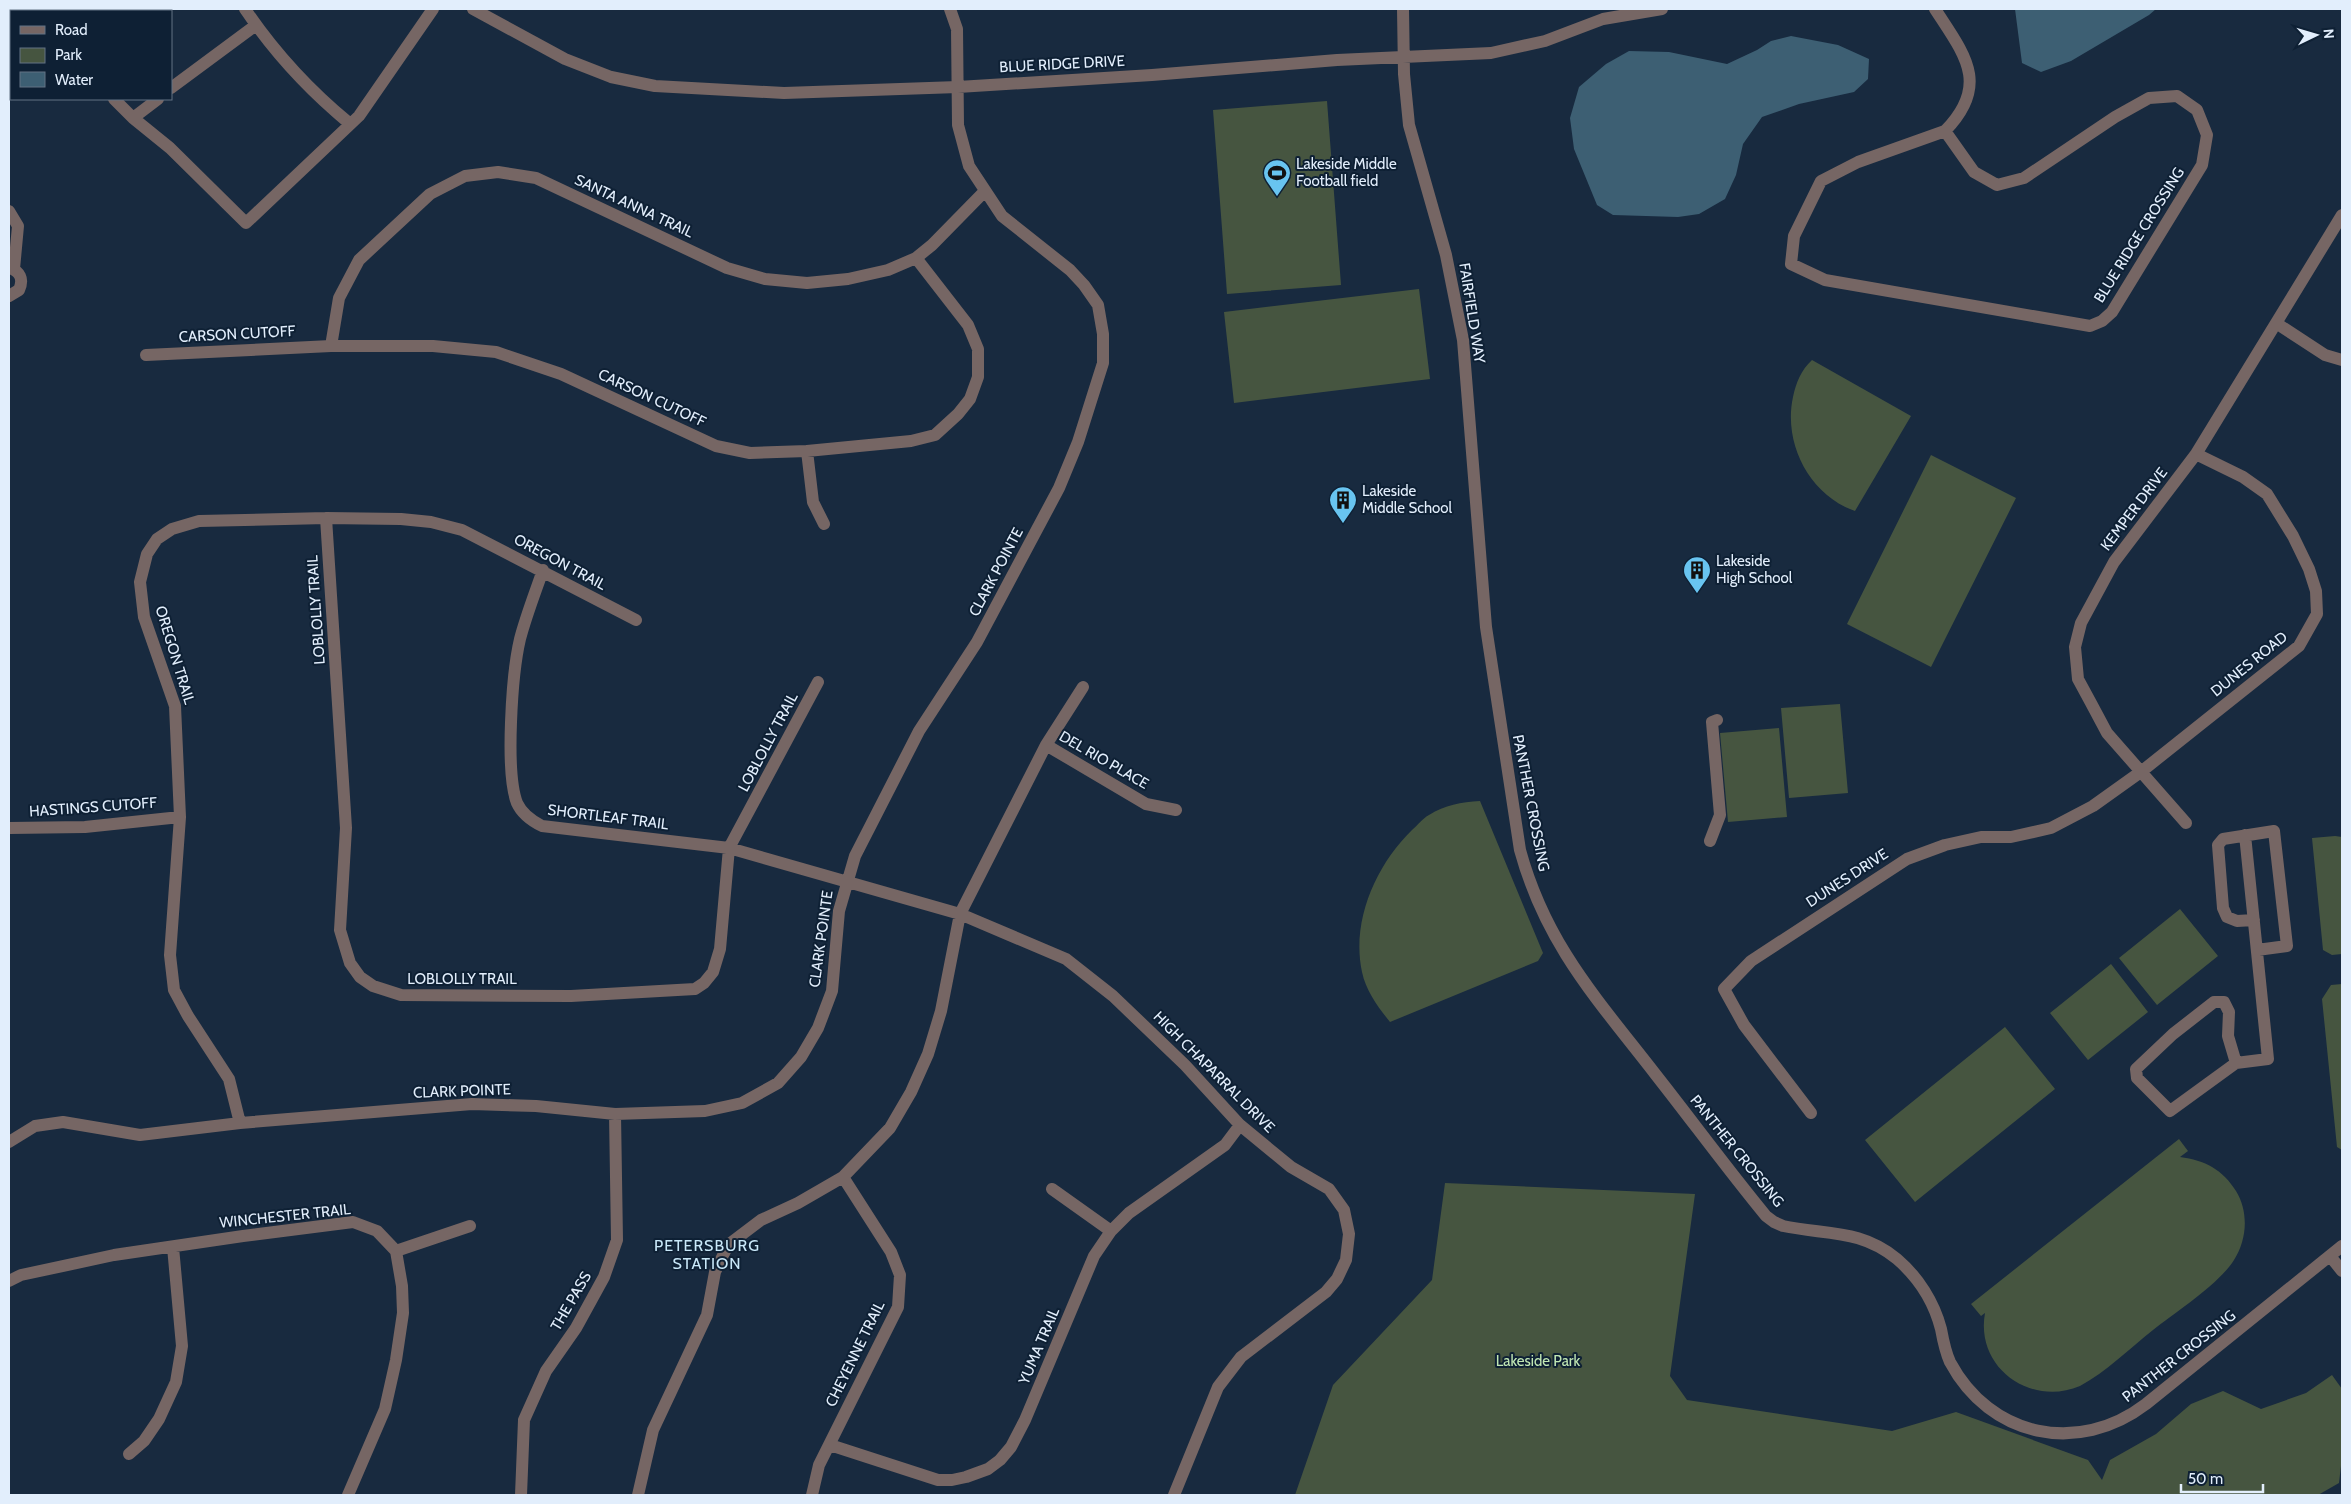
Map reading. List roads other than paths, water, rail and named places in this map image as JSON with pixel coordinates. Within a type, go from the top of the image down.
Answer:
[{"type":"street","points":[[245,9],[256,25],[319,98],[350,123]]},
{"type":"street","points":[[115,100],[133,118],[170,148],[246,223],[359,116],[433,9]]},
{"type":"street","name":"BLUE RIDGE DRIVE","points":[[474,9],[565,58],[611,77],[655,86],[784,93],[958,87],[1152,75],[1337,60],[1491,54],[1545,41],[1603,19],[1662,9]]},
{"type":"street","name":"CLARK POINTE","points":[[9,1142],[35,1126],[63,1122],[140,1135],[240,1123],[472,1104],[536,1106],[615,1114],[705,1111],[742,1103],[778,1083],[801,1057],[818,1028],[832,991],[839,910],[855,856],[919,731],[977,642],[1058,488],[1078,442],[1103,363],[1103,334],[1098,305],[1084,285],[1070,270],[1002,216],[984,192],[969,166],[962,147],[958,125],[957,29],[950,9]]},
{"type":"street","name":"FAIRFIELD WAY","points":[[1403,9],[1404,58],[1409,125],[1446,254],[1463,340],[1486,627]]},
{"type":"street","points":[[1935,9],[1966,58],[1970,75],[1969,93],[1959,116],[1945,131]]},
{"type":"street","points":[[172,87],[256,25]]},
{"type":"street","name":"BLUE RIDGE CROSSING","points":[[2177,96],[2197,110],[2207,135],[2202,165],[2116,305],[2102,321],[2090,326],[1825,280],[1791,264],[1794,236],[1821,181],[1858,162],[1945,131],[1974,172],[1997,185],[2024,178],[2115,117],[2149,98],[2177,96]]},
{"type":"street","points":[[133,118],[157,100]]},
{"type":"street","name":"SANTA ANNA TRAIL","points":[[331,346],[338,298],[359,260],[430,194],[465,176],[498,172],[536,178],[727,268],[765,279],[807,283],[848,279],[888,270],[916,258],[932,245],[984,192]]},
{"type":"street","points":[[9,211],[18,226],[11,268],[20,276],[21,285],[16,293],[9,296]]},
{"type":"street","name":"KEMPER DRIVE","points":[[2186,823],[2107,733],[2090,702],[2078,679],[2075,647],[2081,623],[2114,562],[2196,454],[2342,215]]},
{"type":"street","name":"CARSON CUTOFF","points":[[146,355],[331,346],[433,346],[496,352],[561,374],[716,446],[750,453],[807,451],[911,441],[935,434],[958,414],[970,399],[978,377],[978,349],[968,325],[916,258]]},
{"type":"street","points":[[2276,323],[2326,355],[2342,360]]},
{"type":"street","points":[[807,451],[813,502],[824,524]]},
{"type":"street","name":"DUNES ROAD","points":[[2142,772],[2299,646],[2317,614],[2316,591],[2309,569],[2293,536],[2267,494],[2243,477],[2196,454]]},
{"type":"street","name":"OREGON TRAIL","points":[[240,1123],[229,1080],[174,990],[170,955],[180,817],[175,706],[144,617],[140,582],[147,554],[157,539],[172,528],[198,521],[326,518],[432,522],[462,530],[636,620]]},
{"type":"street","name":"LOBLOLLY TRAIL","points":[[326,518],[346,828],[340,930],[350,963],[360,976],[373,986],[401,995],[571,996],[694,989],[704,982],[712,972],[720,949],[729,848],[818,682]]},
{"type":"street","name":"SHORTLEAF TRAIL","points":[[542,570],[520,640],[514,683],[512,764],[518,803],[529,819],[542,826],[729,848],[846,882]]},
{"type":"street","name":"PANTHER CROSSING","points":[[1486,627],[1520,850],[1532,888],[1561,949],[1582,980],[1766,1216],[1784,1226],[1849,1234],[1879,1245],[1912,1274],[1925,1291],[1936,1315],[1943,1345],[1955,1371],[1976,1398],[1989,1409],[2018,1426],[2055,1434],[2095,1431],[2116,1422],[2146,1404],[2342,1246]]},
{"type":"street","points":[[638,1495],[653,1430],[707,1315],[716,1272],[728,1245],[760,1220],[798,1203],[843,1177],[890,1128],[912,1092],[928,1054],[941,1011],[960,914],[1046,745],[1082,687]]},
{"type":"street","points":[[1710,841],[1720,815],[1712,722],[1717,720]]},
{"type":"street","name":"DEL RIO PLACE","points":[[1046,745],[1146,804],[1176,810]]},
{"type":"street","name":"DUNES DRIVE","points":[[1810,1113],[1744,1025],[1724,989],[1751,962],[1767,950],[1906,859],[1945,845],[1981,837],[2011,837],[2050,828],[2093,806],[2142,772]]},
{"type":"street","name":"HASTINGS CUTOFF","points":[[9,828],[85,827],[180,817]]},
{"type":"street","points":[[2254,920],[2236,921],[2227,917],[2223,908],[2217,853],[2218,845],[2222,839],[2274,831],[2287,946],[2258,950]]},
{"type":"street","points":[[2236,1063],[2228,1036],[2229,1012],[2224,1002],[2214,1002],[2136,1068],[2137,1078],[2170,1111],[2236,1063],[2268,1059],[2245,835]]},
{"type":"street","name":"HIGH CHAPARRAL DRIVE","points":[[846,882],[960,914],[1066,959],[1113,996],[1185,1066],[1240,1125],[1291,1167],[1329,1189],[1344,1210],[1349,1234],[1346,1260],[1337,1279],[1326,1292],[1241,1357],[1218,1387],[1174,1495]]},
{"type":"street","name":"THE PASS","points":[[521,1495],[524,1420],[546,1371],[576,1328],[604,1277],[617,1240],[615,1114]]},
{"type":"street","name":"YUMA TRAIL","points":[[830,1444],[938,1480],[966,1477],[988,1469],[1000,1460],[1010,1447],[1025,1420],[1094,1256],[1111,1231],[1129,1214],[1224,1145],[1240,1125]]},
{"type":"street","name":"CHEYENNE TRAIL","points":[[812,1495],[819,1465],[898,1307],[900,1275],[891,1252],[843,1177]]},
{"type":"street","points":[[1052,1189],[1111,1231]]},
{"type":"street","name":"WINCHESTER TRAIL","points":[[9,1281],[21,1275],[114,1255],[353,1222],[377,1231],[396,1251]]},
{"type":"street","points":[[348,1495],[385,1409],[396,1360],[402,1312],[402,1286],[396,1251],[470,1226]]},
{"type":"street","points":[[128,1454],[144,1442],[160,1419],[176,1382],[182,1346],[173,1248]]},
{"type":"street","points":[[2330,1256],[2342,1271]]},
{"type":"water","points":[[2015,9],[2156,9],[2071,61],[2041,72],[2022,63]]},
{"type":"water","points":[[1791,36],[1838,45],[1869,59],[1868,79],[1854,92],[1799,104],[1762,117],[1743,144],[1736,175],[1725,199],[1699,214],[1678,217],[1613,215],[1597,205],[1574,149],[1570,118],[1579,87],[1606,64],[1629,51],[1669,52],[1727,64],[1771,41]]},
{"type":"place","name":"Lakeside Middle Football field","points":[[1277,197]]},
{"type":"place","name":"Lakeside Middle School","points":[[1343,524]]},
{"type":"place","name":"Lakeside High School","points":[[1697,594]]},
{"type":"district","name":"PETERSBURG STATION","points":[[707,1254]]},
{"type":"park label","name":"Lakeside Park","points":[[1538,1361]]}]
